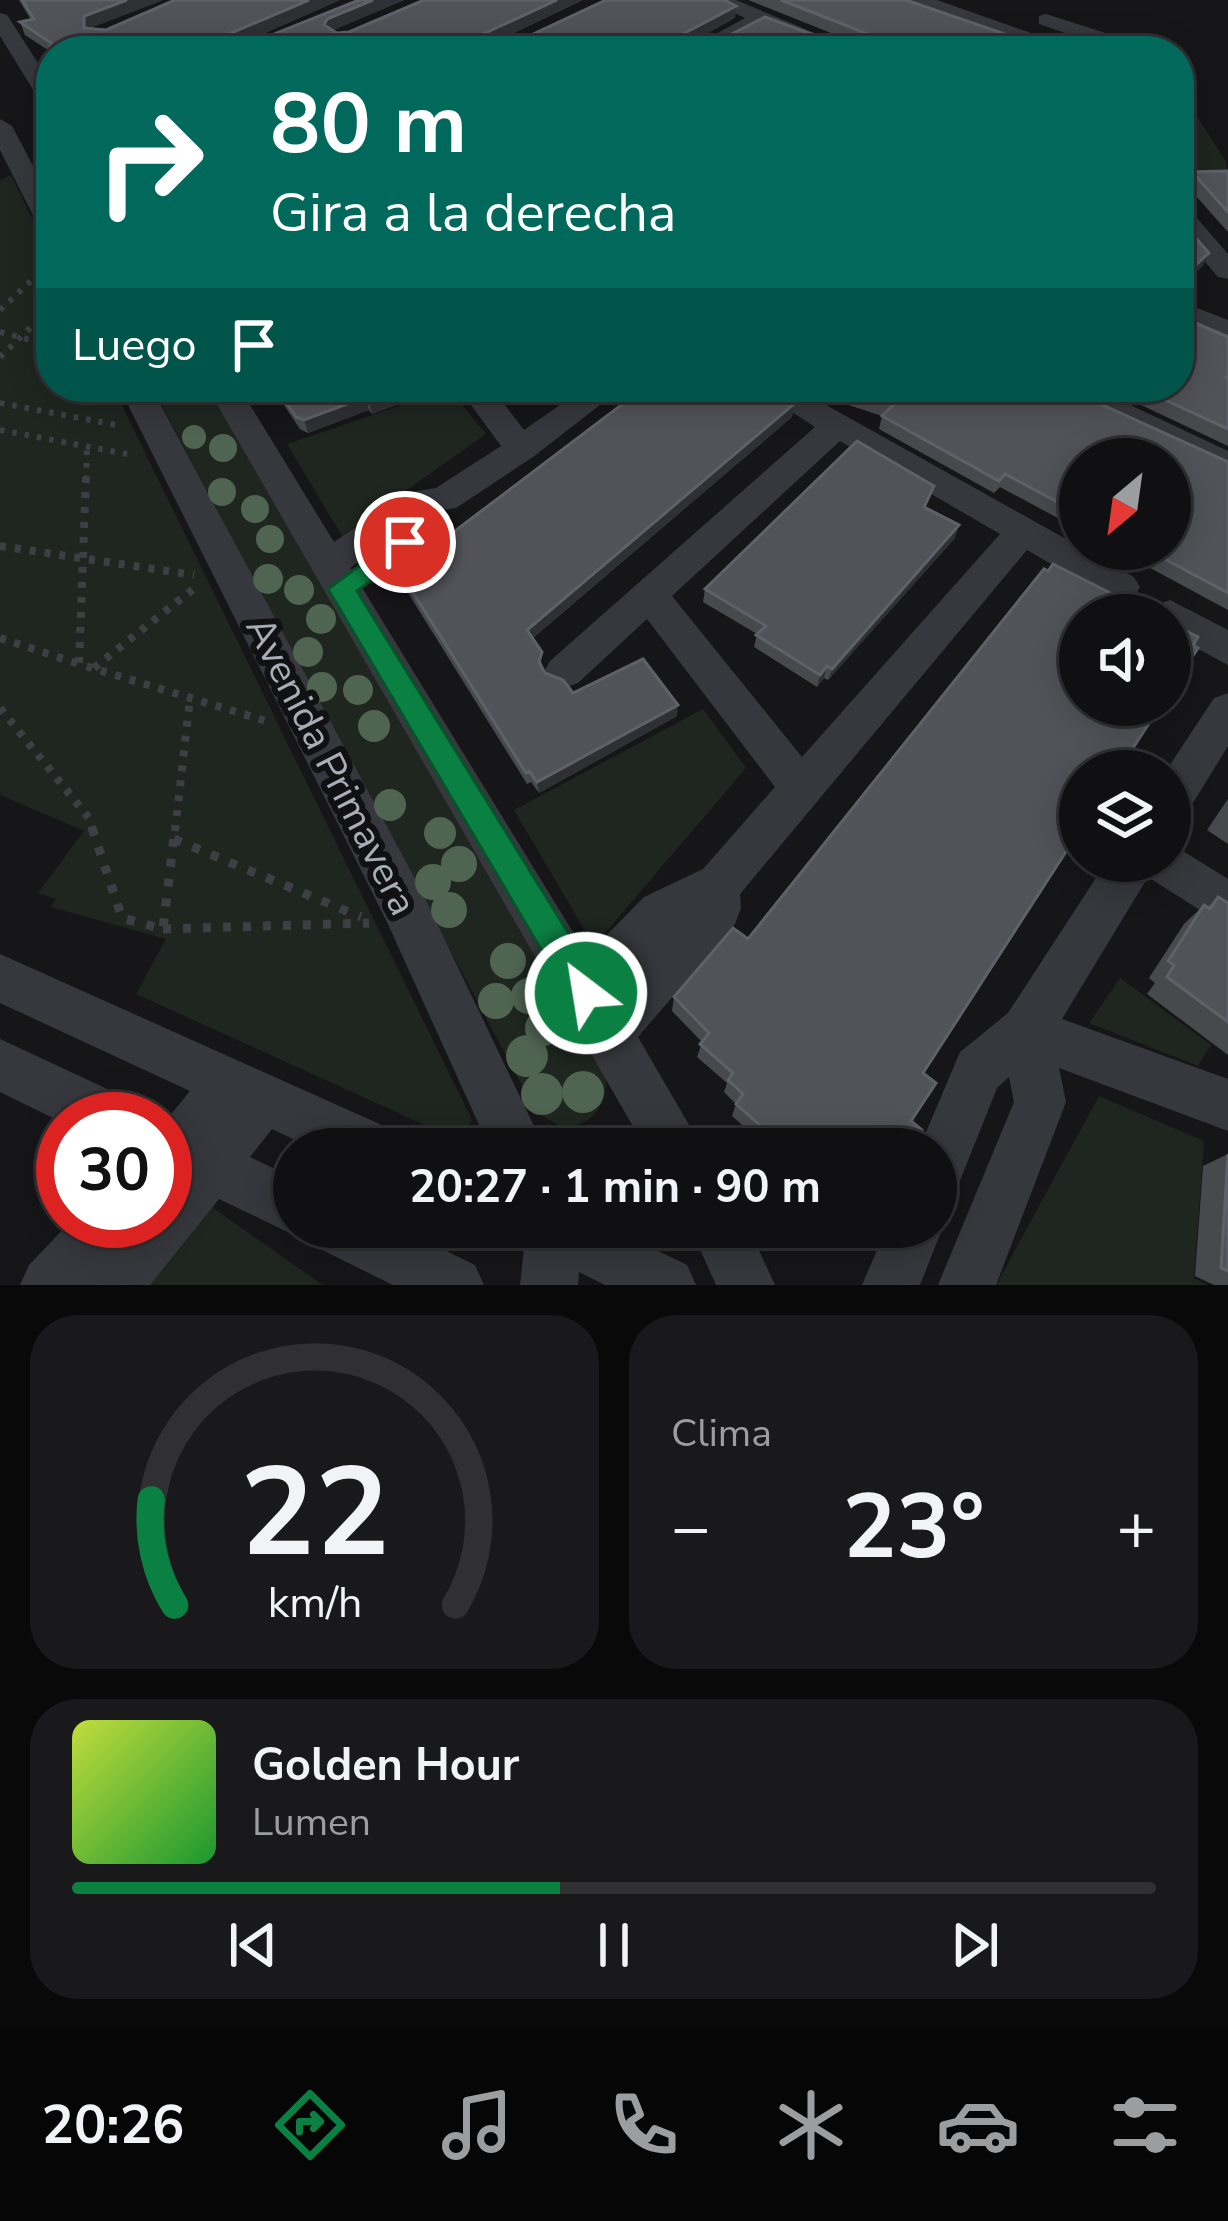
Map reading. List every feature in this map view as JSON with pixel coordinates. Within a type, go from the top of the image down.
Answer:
[{"type":"street","points":[[917,0],[1024,36]]},
{"type":"street","points":[[989,0],[1093,36]]},
{"type":"street","points":[[713,36],[748,6],[813,36]]},
{"type":"street","points":[[0,19],[36,77]]},
{"type":"street","points":[[9,134],[10,167],[36,204]]},
{"type":"street","points":[[1194,232],[1228,272]]},
{"type":"street","points":[[1194,316],[1228,331]]},
{"type":"street","points":[[232,402],[664,1128]]},
{"type":"street","points":[[485,402],[521,449]]},
{"type":"street","points":[[334,577],[437,518],[444,499],[586,402]]},
{"type":"street","points":[[796,402],[1121,587]]},
{"type":"street","points":[[1097,402],[1228,465]]},
{"type":"street","name":"Avenida Primavera","points":[[134,408],[305,714],[404,906],[508,1128]]},
{"type":"street","points":[[564,672],[837,425]]},
{"type":"street","points":[[597,1012],[683,953],[718,908],[716,888],[1022,531]]},
{"type":"street","points":[[649,594],[802,789]]},
{"type":"street","points":[[1191,627],[1228,649]]},
{"type":"street","points":[[1191,769],[1228,710]]},
{"type":"street","points":[[1191,881],[1228,906]]},
{"type":"street","points":[[955,1128],[978,1070],[1026,1031],[1119,882]]},
{"type":"street","points":[[0,978],[327,1128]]},
{"type":"street","points":[[1026,1031],[1228,1106]]},
{"type":"street","points":[[967,1285],[1040,1102],[1026,1031]]},
{"type":"street","points":[[0,1065],[56,1092]]},
{"type":"street","points":[[192,1145],[246,1092]]},
{"type":"street","points":[[192,1162],[273,1198]]},
{"type":"street","points":[[49,1285],[84,1248]]},
{"type":"street","points":[[110,1285],[130,1248]]},
{"type":"street","points":[[379,1248],[455,1285]]},
{"type":"street","points":[[566,1248],[668,1285]]},
{"type":"street","points":[[728,1248],[746,1285]]},
{"type":"street","points":[[891,1285],[906,1248]]},
{"type":"path","points":[[0,310],[36,276]]},
{"type":"path","points":[[0,357],[36,323]]},
{"type":"path","points":[[0,332],[36,342]]},
{"type":"path","points":[[0,404],[134,408]]},
{"type":"path","points":[[0,430],[149,459]]},
{"type":"path","points":[[79,664],[87,447]]},
{"type":"path","points":[[0,546],[207,577],[94,668]]},
{"type":"path","points":[[0,638],[277,725],[305,714]]},
{"type":"path","points":[[163,929],[190,698]]},
{"type":"path","points":[[0,709],[89,818],[122,918],[163,929],[375,923],[174,838]]},
{"type":"shaded area","points":[[1194,111],[1226,162],[1228,182],[1194,183]]},
{"type":"shaded area","points":[[11,175],[36,226],[36,402],[120,402],[472,1120],[467,1128],[431,1128],[136,994],[166,939],[51,907],[56,899],[38,893],[84,831],[0,795],[0,180]]},
{"type":"shaded area","points":[[160,402],[217,402],[605,1069],[603,1102],[592,1117],[561,1127],[536,1112]]},
{"type":"shaded area","points":[[411,402],[460,402],[486,434],[342,536],[287,444]]},
{"type":"shaded area","points":[[703,709],[746,768],[594,946],[514,810]]},
{"type":"shaded area","points":[[1120,978],[1211,1045],[1198,1066],[1089,1023]]},
{"type":"shaded area","points":[[1099,1096],[1204,1141],[1194,1278],[1208,1285],[996,1285]]},
{"type":"shaded area","points":[[206,1203],[323,1285],[138,1285],[169,1248],[192,1248],[192,1220]]},
{"type":"building","points":[[22,0],[127,0],[84,16],[84,28],[106,30],[175,0],[309,0],[224,36],[41,36],[20,22],[34,19]]},
{"type":"building","points":[[359,0],[373,0],[327,19],[324,25],[337,33],[349,32],[424,0],[557,0],[483,34],[269,36]]},
{"type":"building","points":[[606,0],[724,0],[736,6],[683,34],[529,36]]},
{"type":"building","points":[[781,0],[906,0],[1011,36],[869,36]]},
{"type":"building","points":[[765,17],[817,36],[728,36]]},
{"type":"building","points":[[1228,171],[1228,212],[1194,174]]},
{"type":"building","points":[[1194,236],[1209,253],[1194,266]]},
{"type":"building","points":[[1194,322],[1228,337],[1228,429],[1170,402],[1194,402]]},
{"type":"building","points":[[286,402],[353,402],[304,420]]},
{"type":"building","points":[[625,402],[794,404],[527,630],[542,652],[539,662],[545,673],[563,680],[573,693],[643,659],[678,705],[537,782],[526,773],[392,559],[451,534]]},
{"type":"building","points":[[883,402],[1096,402],[1175,438],[1059,438],[1059,503],[1005,474],[999,481],[882,416],[893,405]]},
{"type":"building","points":[[857,441],[934,486],[924,507],[959,525],[832,669],[827,666],[820,675],[756,635],[766,626],[705,589]]},
{"type":"building","points":[[1191,445],[1228,462],[1228,593],[1185,570],[1191,570]]},
{"type":"building","points":[[1053,564],[1112,594],[1059,594],[1059,726],[1147,726],[1132,750],[1059,750],[1059,863],[923,1073],[936,1083],[911,1121],[920,1128],[763,1128],[736,1104],[743,1094],[728,1080],[733,1073],[700,1044],[709,1033],[674,997],[733,928],[748,939],[1044,569],[1048,571]]},
{"type":"building","points":[[1191,634],[1198,637],[1193,646],[1198,648],[1191,659]]},
{"type":"building","points":[[1218,897],[1228,903],[1228,1022],[1167,977],[1174,965],[1168,961],[1204,905],[1210,909]]},
{"type":"building","points":[[1228,1154],[1228,1271],[1221,1268]]},
{"type":"route","points":[[405,542],[341,589],[586,993]]}]
